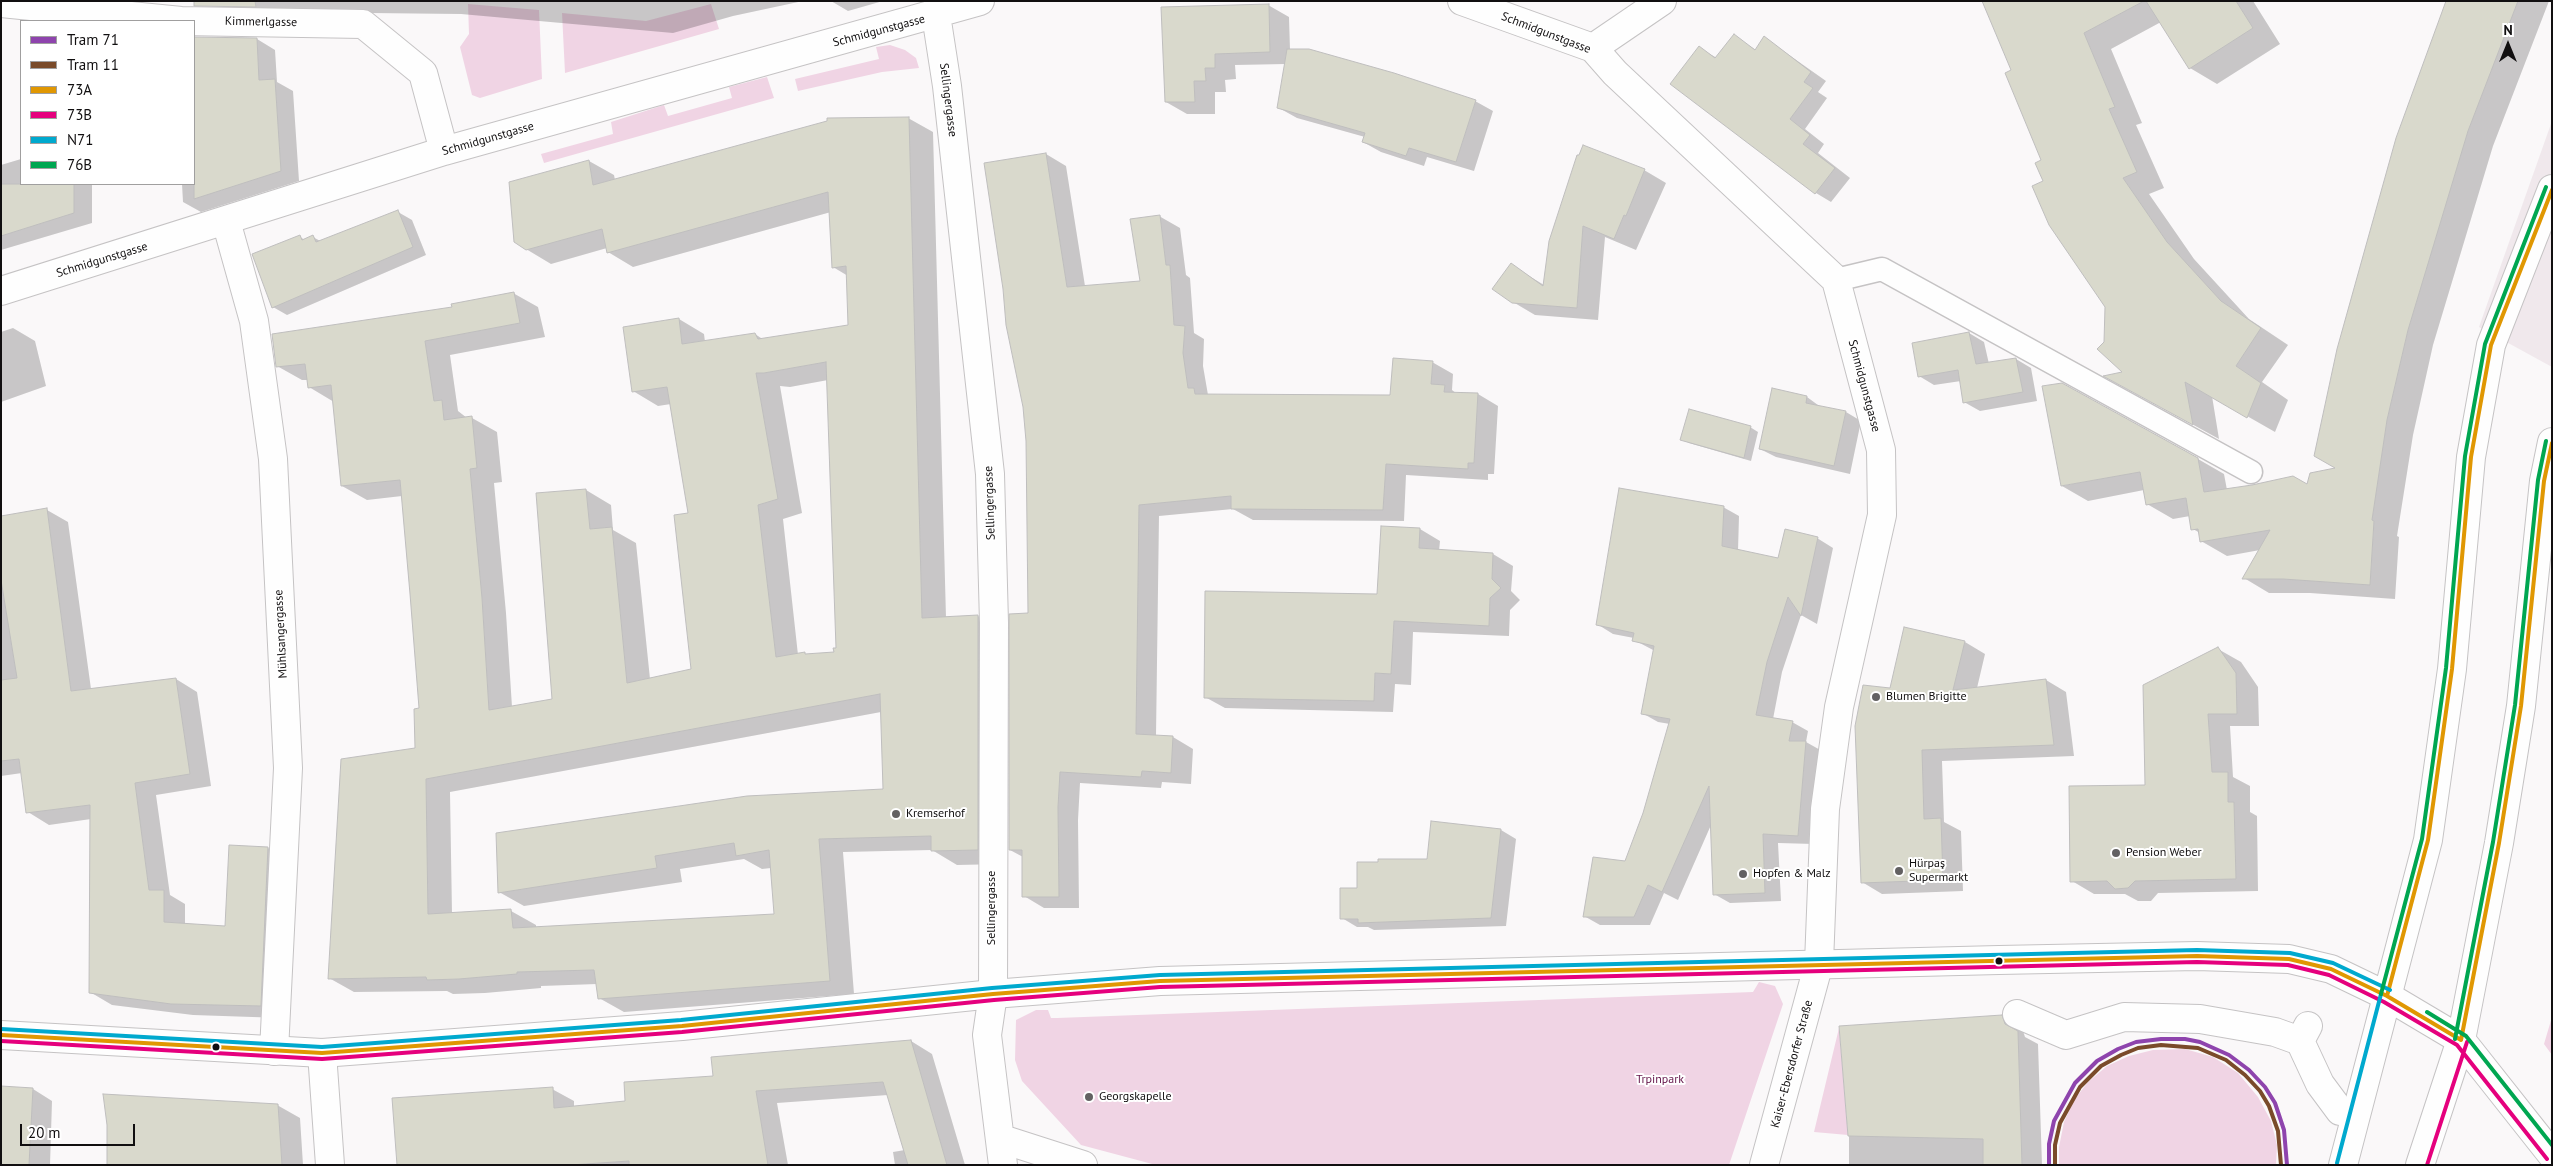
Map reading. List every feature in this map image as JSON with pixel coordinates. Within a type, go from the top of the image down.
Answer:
[{"type":"street","name":"Schmidgunstgasse","points":[[1,292],[444,151],[936,15],[980,1]]},
{"type":"street","name":"Schmidgunstgasse","points":[[1462,1],[1593,48],[1614,73],[1836,280],[1881,450],[1882,515],[1839,707],[1826,800],[1819,963]]},
{"type":"street","points":[[1593,48],[1662,1]]},
{"type":"street","name":"Kimmerlgasse","points":[[1,3],[171,20]]},
{"type":"street","name":"Sellingergasse","points":[[936,15],[947,86],[990,474],[994,623],[993,994]]},
{"type":"street","name":"Kimmerlgasse","points":[[195,21],[363,24],[423,73],[444,151]]},
{"type":"street","points":[[2343,1165],[2428,840],[2452,669],[2471,458],[2491,345],[2552,189]]},
{"type":"street","name":"Mühlsangergasse","points":[[226,221],[254,321],[273,459],[288,768],[274,1051]]},
{"type":"street","points":[[2420,1165],[2461,1040],[2499,843],[2521,706],[2544,481],[2552,442]]},
{"type":"street","points":[[1,1035],[322,1053],[682,1026],[993,994],[1160,981],[1819,963],[2197,956],[2288,959],[2331,969],[2387,996],[2461,1040],[2552,1155]]},
{"type":"street","name":"Kaiser-Ebersdorfer Straße","points":[[1764,1165],[1819,963]]},
{"type":"street","points":[[993,994],[986,1035],[1002,1152],[1083,1165]]},
{"type":"street","points":[[2017,1014],[2066,1035],[2124,1017],[2200,1019],[2275,1032],[2304,1033],[2320,1084],[2340,1111]]},
{"type":"street","points":[[322,1053],[330,1165]]},
{"type":"lane","points":[[1836,280],[1882,269],[2251,472]]},
{"type":"shaded area","points":[[2552,121],[2552,367],[2479,327]]},
{"type":"green space","points":[[468,4],[539,10],[542,79],[480,98],[472,95],[460,47],[469,34]]},
{"type":"green space","points":[[711,4],[719,29],[565,73],[562,13],[646,21]]},
{"type":"green space","points":[[890,45],[905,50],[916,58],[919,68],[882,72],[798,91],[795,79],[879,59],[876,47]]},
{"type":"green space","points":[[767,77],[774,98],[544,163],[541,154],[613,134],[611,122],[664,105],[668,116],[732,98],[729,87]]},
{"type":"green space","name":"Trpinpark","points":[[1759,982],[1775,986],[1783,1004],[1729,1165],[1156,1165],[1081,1145],[1022,1081],[1015,1060],[1016,1020],[1036,1010],[1048,1010],[1051,1018],[1057,1018],[1753,992]]},
{"type":"green space","points":[[2552,1017],[2552,1055],[2544,1044]]},
{"type":"green space","points":[[1839,1028],[1848,1135],[1814,1132]]},
{"type":"green space","points":[[2185,1049],[2213,1057],[2238,1073],[2258,1097],[2271,1121],[2277,1145],[2276,1165],[2059,1165],[2059,1147],[2064,1122],[2074,1100],[2088,1082],[2107,1066],[2129,1056],[2153,1050]]},
{"type":"building","points":[[194,1],[255,1],[256,7],[194,6]]},
{"type":"building","points":[[1982,1],[2144,1],[2084,33],[2115,107],[2109,109],[2137,172],[2123,178],[2167,242],[2221,301],[2261,328],[2236,366],[2261,383],[2247,418],[2185,382],[2193,425],[2103,376],[2122,372],[2097,349],[2104,342],[2105,307],[2049,225],[2032,186],[2043,181],[2035,163],[2041,160],[2005,73],[2011,70]]},
{"type":"building","points":[[2146,1],[2236,1],[2253,28],[2189,69]]},
{"type":"building","points":[[2446,1],[2518,1],[2468,131],[2408,330],[2387,420],[2372,520],[2374,521],[2370,585],[2283,579],[2242,579],[2270,530],[2200,542],[2198,529],[2191,530],[2186,498],[2146,505],[2140,472],[2061,486],[2042,386],[2062,383],[2198,458],[2204,492],[2252,485],[2293,476],[2307,484],[2310,473],[2335,468],[2314,456],[2337,349],[2396,138]]},
{"type":"building","points":[[1269,4],[1270,52],[1215,54],[1215,68],[1205,68],[1206,81],[1194,81],[1195,102],[1165,102],[1161,7]]},
{"type":"building","points":[[1734,34],[1755,50],[1764,36],[1811,72],[1804,82],[1813,88],[1790,119],[1810,135],[1803,144],[1835,168],[1815,194],[1670,84],[1699,46],[1715,58]]},
{"type":"building","points":[[195,37],[257,38],[259,80],[275,79],[281,171],[194,199]]},
{"type":"building","points":[[1287,49],[1309,49],[1394,73],[1476,100],[1456,162],[1409,148],[1406,156],[1362,142],[1365,133],[1277,108]]},
{"type":"building","points":[[909,117],[922,618],[978,615],[978,850],[931,851],[931,836],[819,839],[830,981],[598,999],[594,970],[517,972],[517,974],[459,979],[427,980],[426,977],[328,979],[341,759],[415,748],[414,709],[419,708],[410,594],[400,480],[341,486],[331,385],[308,388],[305,364],[276,367],[272,334],[452,307],[451,304],[514,292],[520,323],[425,341],[434,401],[442,400],[444,420],[472,416],[477,468],[470,469],[482,598],[489,710],[552,699],[536,493],[586,489],[590,529],[612,527],[627,683],[691,669],[674,515],[688,513],[667,387],[632,392],[623,327],[679,318],[682,344],[755,333],[758,339],[848,325],[846,266],[832,268],[828,192],[607,253],[602,229],[526,250],[514,242],[509,182],[589,160],[593,185],[827,121],[827,118]],"holes":[[[826,362],[836,648],[833,648],[834,652],[805,654],[805,652],[776,657],[758,505],[778,499],[756,373]],[[880,694],[883,789],[747,796],[496,833],[498,893],[657,868],[655,856],[734,843],[736,856],[769,850],[774,914],[513,928],[511,909],[428,914],[426,779]]]},
{"type":"building","points":[[1583,145],[1645,169],[1626,216],[1624,215],[1614,239],[1583,226],[1577,308],[1512,303],[1492,289],[1511,263],[1543,286],[1549,241],[1577,155],[1579,155]]},
{"type":"building","points":[[1046,153],[1067,287],[1140,281],[1130,219],[1160,215],[1166,265],[1170,265],[1174,325],[1185,326],[1183,353],[1188,388],[1194,388],[1195,394],[1390,395],[1393,358],[1433,361],[1431,384],[1445,385],[1444,392],[1478,393],[1474,463],[1468,463],[1468,469],[1386,464],[1383,510],[1231,509],[1231,496],[1139,505],[1136,734],[1173,736],[1171,773],[1142,771],[1141,777],[1060,772],[1058,807],[1059,897],[1022,897],[1022,850],[1009,850],[1009,614],[1028,613],[1026,441],[1023,407],[1006,325],[1003,289],[984,163]]},
{"type":"building","points":[[1,184],[74,185],[74,213],[1,236]]},
{"type":"building","points":[[398,210],[413,247],[272,308],[252,254],[300,235],[302,240],[313,235],[316,242]]},
{"type":"building","points":[[1969,332],[1976,364],[2016,358],[2023,392],[1963,403],[1958,370],[1918,377],[1912,343]]},
{"type":"building","points":[[1772,388],[1807,396],[1806,403],[1846,411],[1834,466],[1759,449]]},
{"type":"building","points":[[1689,409],[1751,426],[1744,458],[1680,440]]},
{"type":"building","points":[[1619,488],[1724,506],[1722,546],[1778,558],[1785,529],[1818,537],[1801,616],[1788,597],[1767,662],[1756,715],[1793,721],[1789,741],[1806,741],[1798,836],[1763,834],[1765,893],[1713,895],[1709,786],[1662,892],[1648,885],[1634,917],[1583,917],[1593,857],[1625,861],[1643,813],[1670,719],[1641,714],[1654,646],[1632,641],[1634,633],[1596,625]]},
{"type":"building","points":[[47,508],[71,691],[176,678],[190,774],[135,783],[149,890],[164,890],[164,922],[225,926],[229,845],[268,847],[261,1006],[171,1004],[89,993],[90,805],[26,813],[19,759],[1,761],[1,680],[17,678],[1,580],[1,516]]},
{"type":"building","points":[[1381,526],[1420,528],[1419,548],[1493,553],[1492,579],[1501,588],[1490,598],[1489,626],[1394,621],[1391,674],[1375,673],[1374,701],[1204,698],[1205,591],[1377,594]]},
{"type":"building","points":[[1904,627],[1965,641],[1953,690],[2046,679],[2054,745],[1922,750],[1924,819],[1941,818],[1943,880],[1861,883],[1855,726],[1863,685],[1890,688]]},
{"type":"building","points":[[2218,647],[2236,673],[2237,714],[2208,714],[2212,772],[2228,772],[2228,802],[2234,802],[2236,879],[2135,881],[2128,888],[2115,889],[2107,881],[2070,882],[2069,786],[2145,785],[2143,685]]},
{"type":"building","points":[[1431,821],[1501,829],[1491,918],[1358,923],[1358,919],[1340,919],[1340,888],[1357,888],[1357,862],[1378,862],[1378,859],[1427,859]]},
{"type":"building","points":[[2002,1015],[2005,1024],[2018,1031],[2022,1165],[1983,1165],[1983,1139],[1848,1136],[1839,1026]]},
{"type":"building","points":[[911,1040],[947,1165],[908,1165],[883,1082],[756,1091],[768,1165],[629,1165],[629,1161],[571,1165],[397,1165],[392,1098],[553,1087],[554,1108],[625,1101],[624,1082],[713,1076],[711,1057]]},
{"type":"building","points":[[1,1086],[33,1088],[29,1165],[1,1165]]},
{"type":"building","points":[[103,1094],[278,1104],[282,1165],[107,1165],[107,1125]]},
{"type":"tram line","name":"71","points":[[2049,1165],[2049,1144],[2054,1121],[2075,1083],[2097,1061],[2118,1049],[2136,1042],[2161,1039],[2185,1039],[2200,1042],[2229,1055],[2249,1070],[2265,1087],[2275,1103],[2284,1130],[2287,1165]]},
{"type":"tram line","name":"11","points":[[2055,1165],[2055,1145],[2060,1123],[2080,1087],[2101,1066],[2121,1055],[2138,1048],[2161,1045],[2198,1048],[2226,1060],[2245,1075],[2260,1091],[2269,1106],[2278,1131],[2281,1165]]},
{"type":"transit line","name":"76B","points":[[2381,994],[2422,839],[2446,668],[2465,456],[2485,344],[2546,187]]},
{"type":"transit line","name":"73A","points":[[2387,996],[2428,840],[2452,669],[2471,457],[2491,345],[2552,190]]},
{"type":"transit line","name":"76B","points":[[2455,1039],[2493,842],[2515,705],[2538,480],[2546,441]]},
{"type":"transit line","name":"73A","points":[[1,1035],[322,1053],[682,1026],[993,994],[1160,981],[2197,956],[2289,959],[2331,969],[2387,996],[2461,1040],[2499,843],[2521,706],[2544,481],[2552,443]]},
{"type":"transit line","name":"N71","points":[[1,1029],[322,1047],[681,1020],[992,988],[1160,975],[2197,950],[2290,953],[2333,963],[2390,990]]},
{"type":"transit line","name":"73B","points":[[1,1041],[322,1059],[682,1032],[994,1000],[1160,987],[2197,962],[2288,965],[2329,975],[2384,1002],[2457,1045],[2547,1159]]},
{"type":"transit line","name":"N71","points":[[2337,1163],[2381,994]]},
{"type":"transit line","name":"76B","points":[[2427,1012],[2466,1036],[2552,1145]]},
{"type":"transit line","name":"73B","points":[[2427,1165],[2467,1042]]},
{"type":"place","name":"Blumen Brigitte","points":[[1876,697]]},
{"type":"place","name":"Kremserhof","points":[[896,814]]},
{"type":"place","name":"Pension Weber","points":[[2116,853]]},
{"type":"place","name":"Hürpaş Supermarkt","points":[[1899,871]]},
{"type":"place","name":"Hopfen & Malz","points":[[1743,874]]},
{"type":"place","name":"Georgskapelle","points":[[1089,1097]]}]
